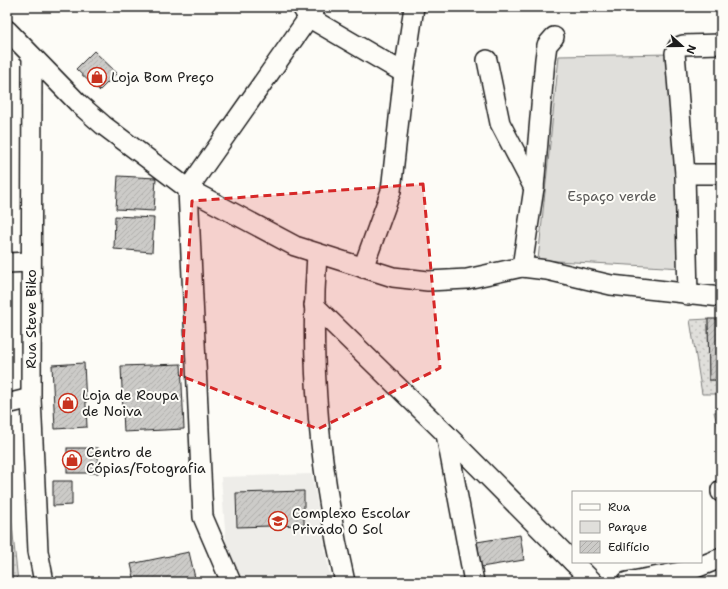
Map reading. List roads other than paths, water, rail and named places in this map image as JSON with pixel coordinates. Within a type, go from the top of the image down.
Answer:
[{"type":"street","points":[[363,268],[391,191],[404,73],[414,7]]},
{"type":"street","points":[[231,582],[203,517],[188,189],[308,10],[404,73]]},
{"type":"street","points":[[7,30],[21,48],[79,104],[103,125],[188,189],[295,246],[393,277],[428,281],[467,279],[522,267],[547,270],[612,285],[721,298]]},
{"type":"street","points":[[522,267],[534,188],[545,59],[547,45],[554,37]]},
{"type":"street","points":[[688,295],[685,174],[675,53],[678,47],[683,45],[721,44]]},
{"type":"street","name":"Rua Steve Biko","points":[[21,48],[30,262],[31,398],[38,551],[44,582]]},
{"type":"street","points":[[487,60],[500,123],[534,188]]},
{"type":"street","points":[[685,174],[721,174]]},
{"type":"street","points":[[318,254],[314,305],[319,431],[333,531],[345,582]]},
{"type":"street","points":[[7,263],[30,262]]},
{"type":"street","points":[[314,305],[446,434],[572,561]]},
{"type":"street","points":[[7,404],[31,398]]},
{"type":"street","points":[[446,434],[474,582]]},
{"type":"street","points":[[627,582],[691,570],[721,558]]},
{"type":"street","points":[[574,563],[593,582]]},
{"type":"place","name":"Loja Bom Preço","points":[[97,77]]},
{"type":"place","name":"Loja de Roupa de Noiva","points":[[68,403]]},
{"type":"place","name":"Centro de Cópias/Fotografia","points":[[72,460]]},
{"type":"place","name":"Complexo Escolar Privado O Sol","points":[[278,521]]},
{"type":"park label","name":"Espaço verde","points":[[612,196]]}]
